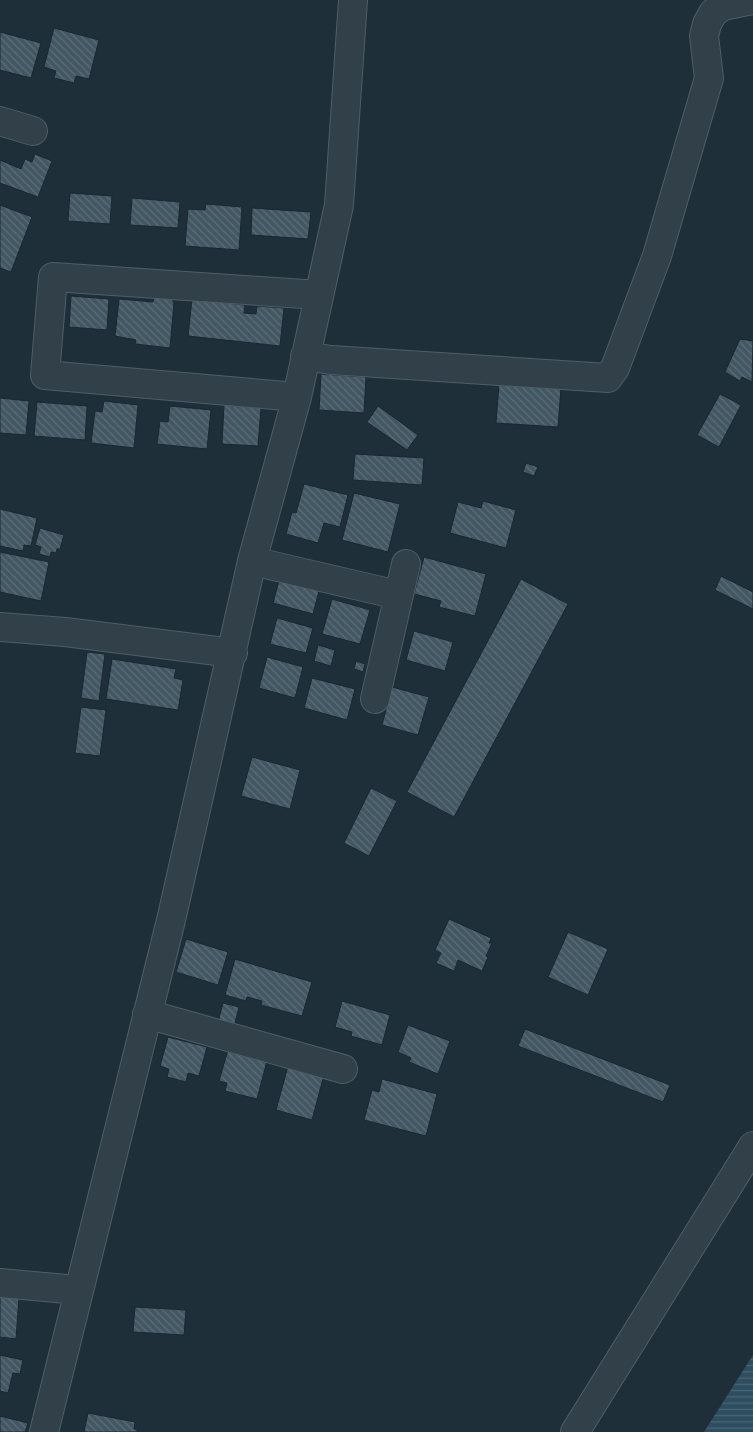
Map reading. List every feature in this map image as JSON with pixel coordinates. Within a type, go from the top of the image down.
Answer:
[{"type":"street","points":[[44,1432],[147,1014],[233,653],[252,562],[296,397],[339,205],[353,0]]},
{"type":"street","points":[[305,356],[590,379],[608,378],[614,368],[657,256],[709,78],[704,36],[707,24],[713,13],[723,6],[753,0]]},
{"type":"street","points":[[0,122],[33,131]]},
{"type":"street","points":[[296,397],[45,375],[53,277],[319,295]]},
{"type":"street","points":[[252,562],[398,595]]},
{"type":"street","points":[[375,699],[406,564]]},
{"type":"street","points":[[0,627],[65,632],[233,653]]},
{"type":"street","points":[[147,1014],[343,1069]]},
{"type":"street","points":[[575,1432],[753,1146]]},
{"type":"street","points":[[0,1283],[78,1290]]},
{"type":"water","points":[[753,1355],[753,1432],[704,1432]]},
{"type":"building","points":[[54,28],[99,40],[89,79],[76,76],[74,83],[54,78],[56,71],[44,67]]},
{"type":"building","points":[[0,32],[41,43],[31,78],[0,70]]},
{"type":"building","points":[[35,154],[52,161],[38,197],[0,183],[0,160],[21,169],[25,159],[32,162]]},
{"type":"building","points":[[70,193],[112,196],[110,224],[68,221]]},
{"type":"building","points":[[132,198],[180,202],[178,228],[130,225]]},
{"type":"building","points":[[206,204],[242,207],[239,250],[185,246],[188,209],[205,210]]},
{"type":"building","points":[[0,205],[32,217],[11,272],[0,268]]},
{"type":"building","points":[[252,208],[311,212],[308,239],[251,235]]},
{"type":"building","points":[[71,296],[109,299],[107,330],[69,327]]},
{"type":"building","points":[[154,297],[172,299],[174,303],[170,348],[135,344],[136,340],[115,336],[119,299],[153,302]]},
{"type":"building","points":[[192,299],[245,305],[244,313],[256,314],[257,306],[284,308],[280,346],[188,336]]},
{"type":"building","points":[[740,339],[753,341],[752,382],[742,377],[740,381],[725,372]]},
{"type":"building","points":[[321,374],[366,377],[364,413],[319,410]]},
{"type":"building","points":[[499,384],[561,388],[558,427],[496,423]]},
{"type":"building","points":[[720,394],[741,405],[719,447],[697,435]]},
{"type":"building","points":[[0,398],[29,401],[26,435],[0,433]]},
{"type":"building","points":[[104,401],[138,405],[134,448],[91,443],[95,411],[102,412]]},
{"type":"building","points":[[37,402],[87,406],[85,440],[34,436]]},
{"type":"building","points":[[224,405],[261,408],[258,446],[222,444]]},
{"type":"building","points":[[170,406],[211,410],[207,449],[157,444],[160,421],[168,422]]},
{"type":"building","points":[[378,406],[418,435],[407,450],[367,422]]},
{"type":"building","points":[[355,454],[424,458],[422,485],[353,480]]},
{"type":"building","points":[[526,463],[538,467],[534,476],[523,472]]},
{"type":"building","points":[[304,484],[348,495],[340,527],[324,523],[318,543],[286,534],[292,512],[296,513]]},
{"type":"building","points":[[354,493],[400,504],[388,552],[342,540]]},
{"type":"building","points":[[483,501],[516,510],[506,548],[450,533],[458,502],[481,508]]},
{"type":"building","points":[[0,509],[37,518],[31,546],[24,545],[23,551],[0,546]]},
{"type":"building","points":[[40,528],[64,535],[60,549],[57,549],[56,553],[51,552],[50,557],[39,554],[41,547],[35,545]]},
{"type":"building","points":[[0,552],[49,562],[41,601],[0,592]]},
{"type":"building","points":[[424,557],[486,574],[475,616],[439,607],[441,601],[414,594]]},
{"type":"building","points":[[721,576],[753,592],[753,609],[715,590]]},
{"type":"building","points":[[521,579],[568,604],[454,817],[407,792]]},
{"type":"building","points":[[279,581],[319,591],[313,614],[273,603]]},
{"type":"building","points":[[332,599],[370,610],[360,644],[322,634]]},
{"type":"building","points":[[277,618],[313,628],[306,653],[270,644]]},
{"type":"building","points":[[414,631],[453,642],[445,671],[406,660]]},
{"type":"building","points":[[318,645],[335,650],[331,666],[314,661]]},
{"type":"building","points":[[87,652],[105,654],[99,701],[81,698]]},
{"type":"building","points":[[267,657],[303,667],[295,698],[259,688]]},
{"type":"building","points":[[112,659],[176,669],[174,678],[183,680],[178,710],[106,699]]},
{"type":"building","points":[[356,661],[365,664],[363,672],[354,669]]},
{"type":"building","points":[[312,678],[355,689],[347,720],[304,708]]},
{"type":"building","points":[[392,687],[429,697],[418,735],[382,725]]},
{"type":"building","points":[[81,707],[106,710],[100,756],[75,753]]},
{"type":"building","points":[[252,757],[300,770],[290,809],[241,796]]},
{"type":"building","points":[[371,788],[397,801],[369,856],[344,843]]},
{"type":"building","points":[[449,919],[491,938],[489,943],[492,943],[482,971],[458,960],[454,971],[436,963],[441,953],[435,950]]},
{"type":"building","points":[[568,932],[608,949],[588,995],[548,977]]},
{"type":"building","points":[[186,939],[228,952],[218,985],[176,972]]},
{"type":"building","points":[[235,959],[312,982],[302,1016],[261,1005],[262,1001],[247,997],[246,1001],[225,995]]},
{"type":"building","points":[[342,1001],[390,1015],[382,1045],[351,1036],[352,1032],[335,1027]]},
{"type":"building","points":[[223,1003],[239,1007],[234,1027],[218,1022]]},
{"type":"building","points":[[408,1025],[450,1041],[438,1074],[409,1062],[411,1058],[398,1052]]},
{"type":"building","points":[[525,1029],[670,1085],[663,1102],[518,1046]]},
{"type":"building","points":[[168,1037],[207,1047],[199,1076],[188,1073],[186,1082],[167,1077],[169,1069],[160,1066]]},
{"type":"building","points":[[228,1050],[267,1061],[257,1099],[225,1091],[227,1083],[219,1081]]},
{"type":"building","points":[[288,1066],[324,1075],[312,1120],[276,1110]]},
{"type":"building","points":[[382,1079],[437,1094],[426,1136],[364,1120],[372,1090],[379,1092]]},
{"type":"building","points":[[0,1296],[19,1297],[16,1339],[0,1337]]},
{"type":"building","points":[[135,1307],[186,1310],[184,1335],[133,1332]]},
{"type":"building","points":[[0,1355],[23,1360],[20,1374],[13,1373],[8,1393],[0,1391]]},
{"type":"building","points":[[88,1413],[135,1422],[134,1429],[137,1429],[137,1432],[84,1432]]},
{"type":"building","points":[[0,1416],[28,1423],[25,1432],[0,1432]]}]
